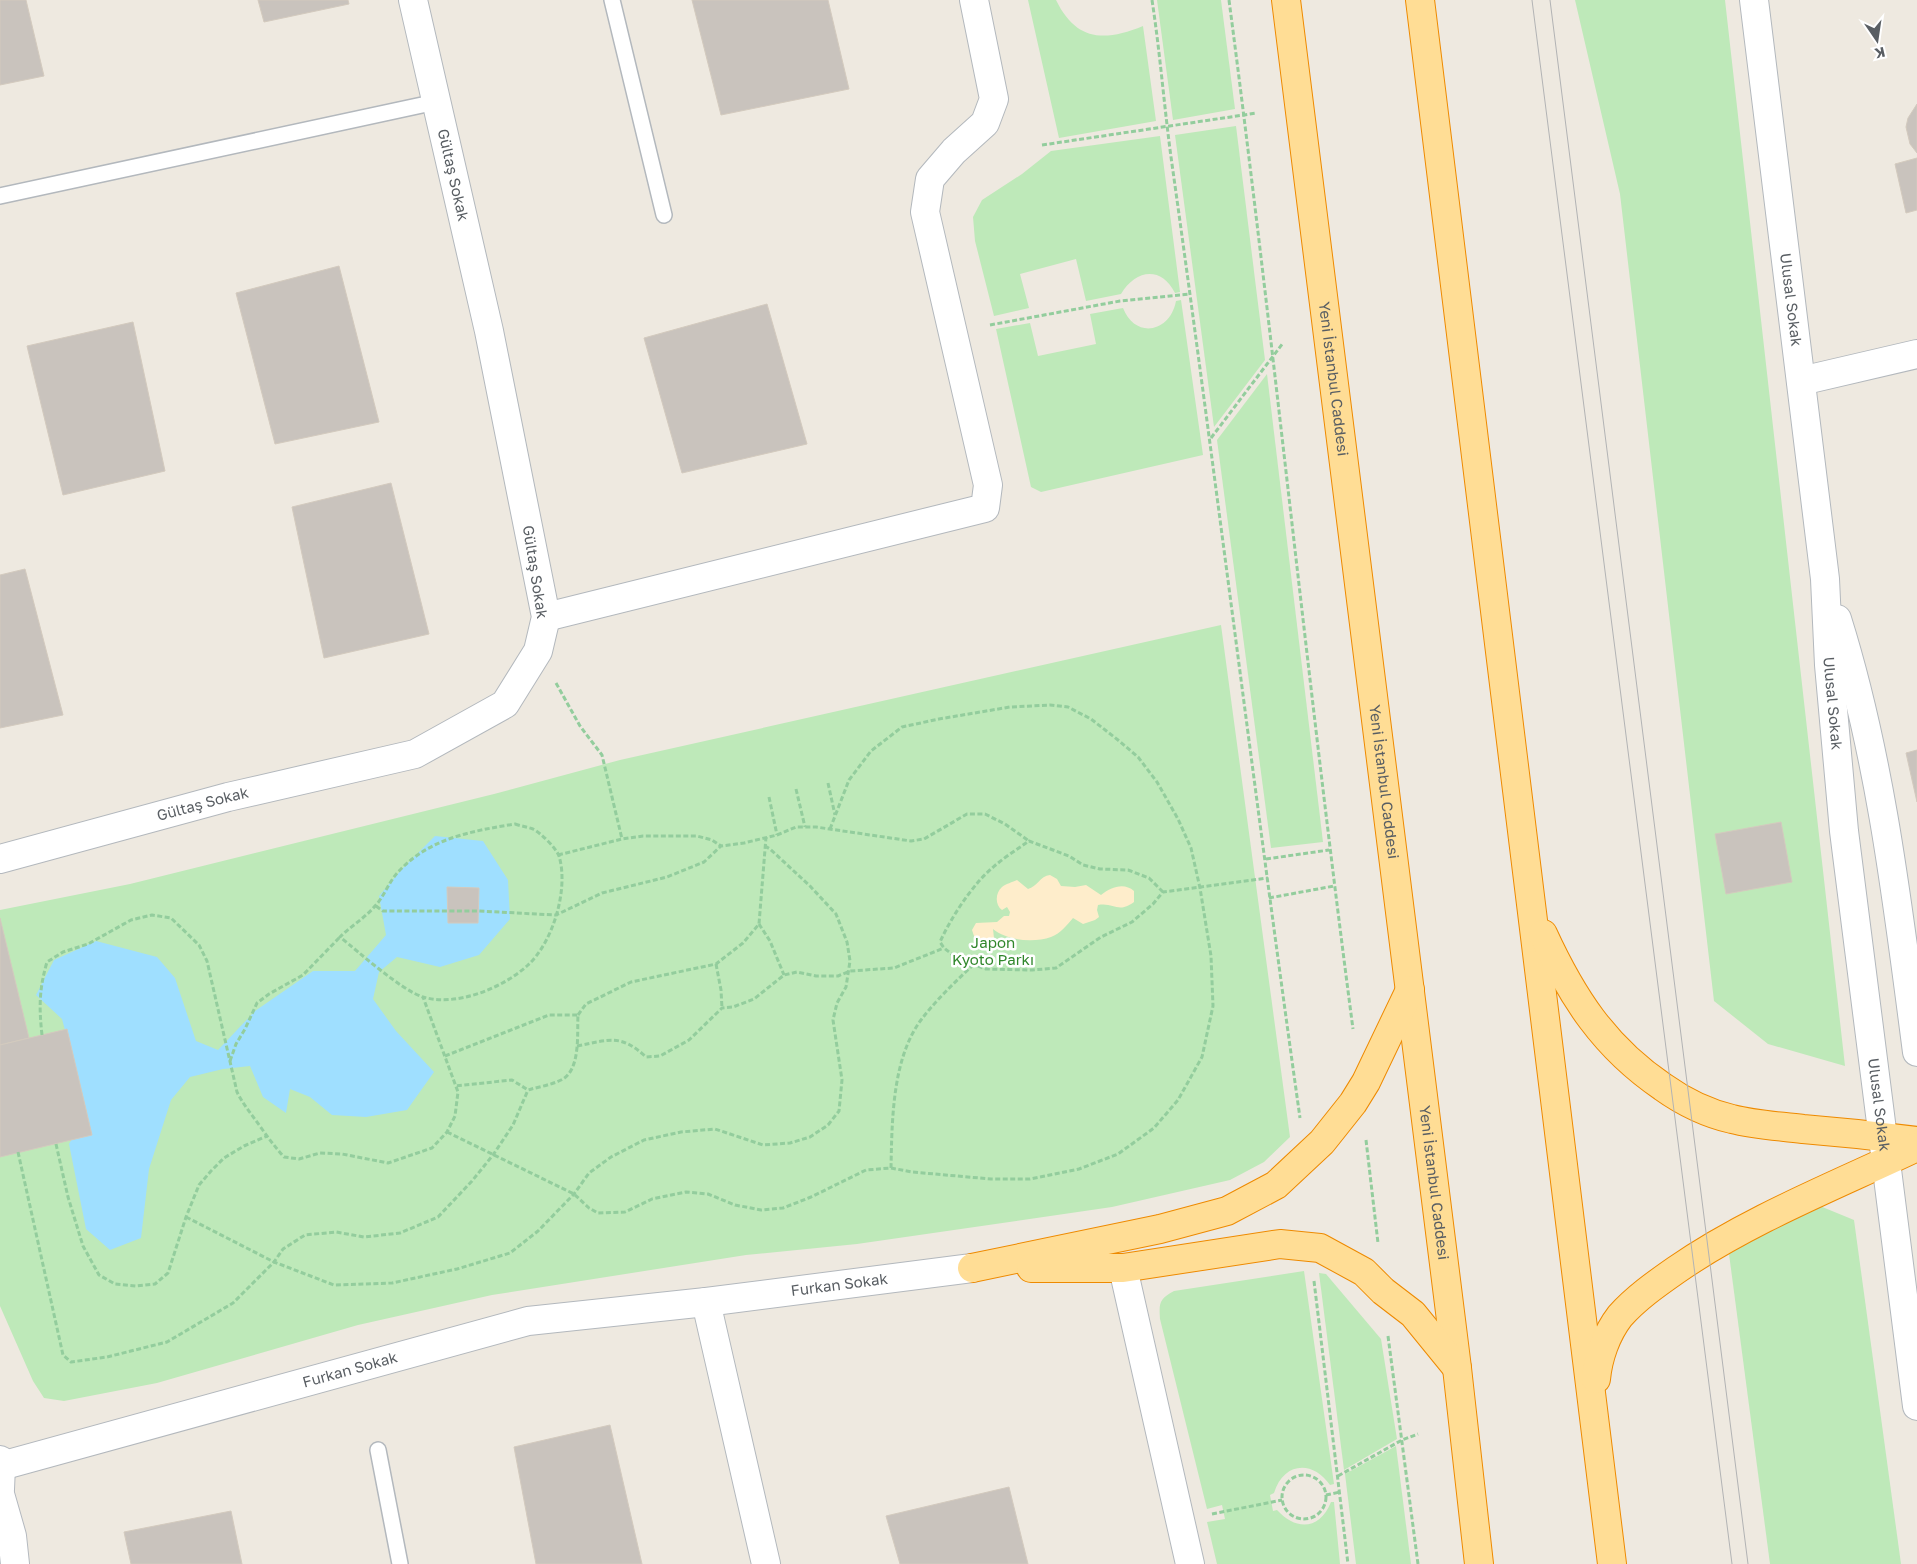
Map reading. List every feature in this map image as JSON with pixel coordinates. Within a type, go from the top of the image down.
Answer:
[{"type":"highway","name":"Yeni İstanbul Caddesi","points":[[1286,0],[1480,1564]]},
{"type":"highway","points":[[1420,0],[1612,1564]]},
{"type":"highway","points":[[1533,912],[1571,989],[1594,1022],[1617,1050],[1644,1075],[1673,1094],[1697,1108],[1732,1120],[1884,1150],[1917,1148]]},
{"type":"highway","points":[[972,1268],[1160,1229],[1227,1211],[1276,1185],[1322,1142],[1361,1092],[1410,990]]},
{"type":"highway","points":[[1593,1408],[1598,1363],[1606,1340],[1620,1317],[1638,1298],[1694,1258],[1884,1150],[1917,1141]]},
{"type":"highway","points":[[972,1268],[1123,1268],[1280,1244],[1320,1248],[1364,1272],[1383,1291],[1413,1314],[1457,1368]]},
{"type":"street","name":"Gültaş Sokak","points":[[0,859],[228,797],[415,754],[505,704],[538,651],[546,617],[489,331],[413,0]]},
{"type":"street","points":[[546,617],[985,508],[988,485],[925,212],[930,179],[954,151],[985,123],[994,99],[974,0]]},
{"type":"street","name":"Ulusal Sokak","points":[[1754,0],[1825,579],[1829,665],[1844,832],[1917,1406]]},
{"type":"street","points":[[1801,381],[1917,354]]},
{"type":"street","points":[[1825,579],[1851,662],[1869,744],[1898,909],[1917,1052]]},
{"type":"street","name":"Furkan Sokak","points":[[0,1472],[528,1320],[706,1302],[972,1268]]},
{"type":"street","points":[[1123,1268],[1190,1564]]},
{"type":"street","points":[[706,1302],[766,1564]]},
{"type":"street","points":[[0,1494],[12,1536],[15,1564]]},
{"type":"lane","points":[[612,0],[664,215]]},
{"type":"lane","points":[[0,196],[436,102]]},
{"type":"lane","points":[[378,1450],[400,1564]]},
{"type":"path","points":[[1152,0],[1167,126],[1305,1158]]},
{"type":"path","points":[[1229,0],[1273,357],[1329,850],[1353,1030]]},
{"type":"path","points":[[1042,145],[1257,113]]},
{"type":"path","points":[[990,324],[1120,302],[1190,294]]},
{"type":"path","points":[[1210,439],[1283,343]]},
{"type":"path","points":[[538,651],[580,726],[602,755],[622,839]]},
{"type":"path","points":[[447,1132],[574,1194],[589,1208],[598,1213],[625,1212],[652,1199],[686,1192],[708,1194],[735,1205],[761,1210],[783,1208],[811,1197],[866,1170],[891,1168],[991,1180],[1030,1178],[1079,1168],[1118,1154],[1154,1128],[1178,1100],[1202,1057],[1213,1006],[1211,956],[1200,888],[1191,848],[1178,819],[1157,782],[1138,757],[1118,740],[1091,719],[1068,708],[1050,705],[1010,707],[902,727],[871,751],[849,780],[830,829]]},
{"type":"path","points":[[828,783],[835,816]]},
{"type":"path","points":[[796,789],[805,827]]},
{"type":"path","points":[[769,797],[778,835]]},
{"type":"path","points":[[376,906],[384,911],[478,911],[556,915],[602,893],[667,877],[695,866],[704,862],[721,846],[778,835],[796,827],[830,829],[911,841],[924,839],[968,814],[985,814],[1005,824],[1029,841],[1069,856],[1083,865],[1128,870],[1149,878],[1163,892]]},
{"type":"path","points":[[229,1062],[256,1003],[303,975],[340,937],[352,925],[376,906],[398,872],[416,855],[437,842],[515,824],[535,830],[558,856],[562,884],[560,901],[546,941],[529,964],[506,982],[480,993],[452,999],[423,997],[406,988],[340,937]]},
{"type":"path","points":[[558,856],[622,839],[644,836],[697,836],[712,840],[721,846]]},
{"type":"path","points":[[18,1152],[63,1355],[71,1362],[107,1357],[167,1342],[233,1303],[274,1262],[283,1249],[305,1235],[336,1232],[364,1237],[400,1233],[438,1217],[472,1181],[493,1154],[512,1125],[528,1090],[563,1079],[574,1067],[578,1015],[586,1004],[630,982],[716,964],[743,944],[759,924],[766,837]]},
{"type":"path","points":[[1029,841],[1004,858],[981,879],[945,931],[940,942],[944,948],[958,959],[986,969],[1032,970],[1056,968],[1101,936],[1132,922],[1153,904],[1163,892],[1268,878]]},
{"type":"path","points":[[186,1217],[274,1262],[334,1285],[392,1283],[457,1269],[510,1253],[538,1231],[574,1194],[589,1173],[611,1156],[644,1140],[681,1132],[715,1129],[763,1145],[790,1143],[810,1137],[828,1125],[839,1111],[842,1080],[833,1020],[836,1003],[846,987],[850,971],[850,961],[847,942],[836,914],[810,886],[765,846]]},
{"type":"path","points":[[1266,859],[1329,850]]},
{"type":"path","points":[[1269,898],[1334,886]]},
{"type":"path","points":[[42,1035],[39,1008],[41,984],[47,962],[63,952],[88,944],[131,920],[152,915],[171,918],[199,945],[208,961],[237,1092],[245,1107],[273,1145],[284,1157],[299,1159],[327,1153],[388,1163],[432,1148],[447,1132],[455,1116],[458,1092],[423,997]]},
{"type":"path","points":[[759,924],[770,941],[784,976]]},
{"type":"path","points":[[577,1046],[602,1041],[622,1040],[635,1047],[646,1057],[660,1056],[689,1040],[722,1008],[733,1007],[754,999],[784,976],[797,972],[816,976],[838,976],[850,971],[894,968],[944,948]]},
{"type":"path","points":[[716,964],[722,1008]]},
{"type":"path","points":[[891,1168],[892,1114],[898,1080],[907,1047],[920,1021],[943,994],[973,965]]},
{"type":"path","points":[[445,1056],[549,1015],[578,1015]]},
{"type":"path","points":[[455,1086],[512,1080],[528,1090]]},
{"type":"path","points":[[56,1144],[68,1197],[83,1246],[99,1275],[115,1284],[136,1286],[155,1284],[168,1273],[186,1217],[199,1185],[211,1171],[224,1158],[244,1146],[267,1136]]},
{"type":"path","points":[[1366,1136],[1378,1251]]},
{"type":"path","points":[[1313,1275],[1348,1564]]},
{"type":"path","points":[[1388,1341],[1418,1564]]},
{"type":"path","points":[[1338,1476],[1402,1440],[1418,1434]]},
{"type":"path","points":[[1304,1475],[1319,1480],[1324,1486],[1326,1495],[1325,1507],[1321,1513],[1308,1520],[1294,1517],[1288,1513],[1282,1500],[1282,1492],[1290,1480],[1304,1475]]},
{"type":"path","points":[[1326,1495],[1340,1492]]},
{"type":"path","points":[[1180,1520],[1282,1500]]},
{"type":"green space","points":[[1028,0],[1056,0],[1064,14],[1073,24],[1092,34],[1104,36],[1143,26],[1156,121],[1059,138]]},
{"type":"green space","points":[[1157,0],[1221,0],[1235,109],[1173,120]]},
{"type":"green space","points":[[1575,0],[1725,0],[1845,1066],[1768,1044],[1714,1001],[1620,194]]},
{"type":"green space","points":[[1236,126],[1265,360],[1214,427],[1175,135]]},
{"type":"green space","points":[[1160,136],[1180,292],[1175,293],[1163,278],[1148,274],[1133,280],[1121,294],[1086,301],[1076,259],[1020,274],[1029,308],[994,316],[975,241],[973,217],[982,200],[1022,174],[1051,151]]},
{"type":"green space","points":[[1181,300],[1203,455],[1041,492],[1031,487],[996,329],[1030,323],[1038,356],[1096,344],[1090,314],[1123,308],[1128,318],[1136,324],[1143,328],[1152,328],[1167,320],[1176,301]]},
{"type":"green space","points":[[1267,374],[1323,842],[1271,848],[1217,440]]},
{"type":"green space","name":"Japon Kyoto Parkı","points":[[1221,625],[1290,1137],[1264,1162],[1230,1180],[1112,1207],[857,1244],[746,1255],[492,1295],[358,1325],[157,1383],[64,1401],[44,1398],[33,1381],[0,1306],[0,910],[130,884],[494,794],[620,760]]},
{"type":"green space","points":[[1815,1204],[1854,1220],[1901,1564],[1770,1564],[1729,1254]]},
{"type":"green space","points":[[1304,1271],[1334,1484],[1330,1485],[1315,1471],[1299,1468],[1291,1470],[1284,1475],[1274,1493],[1270,1495],[1273,1511],[1277,1510],[1292,1522],[1300,1524],[1314,1522],[1321,1518],[1331,1502],[1334,1502],[1340,1564],[1217,1564],[1207,1522],[1225,1519],[1222,1505],[1207,1509],[1160,1319],[1160,1305],[1165,1296],[1174,1291]]},
{"type":"green space","points":[[1319,1273],[1326,1274],[1381,1339],[1397,1439],[1344,1470]]},
{"type":"green space","points":[[1396,1446],[1411,1564],[1356,1564],[1345,1474]]},
{"type":"sand","points":[[1050,875],[1057,879],[1061,886],[1075,887],[1086,885],[1101,895],[1113,888],[1122,886],[1130,888],[1134,891],[1134,902],[1124,907],[1098,905],[1099,917],[1095,920],[1083,924],[1073,918],[1057,934],[1044,939],[1021,940],[1006,936],[993,929],[994,938],[989,942],[979,945],[976,942],[972,930],[976,923],[997,922],[1004,916],[1009,916],[1010,912],[1007,907],[1002,910],[997,902],[998,892],[1002,887],[1017,880],[1028,889],[1044,877]]},
{"type":"water","points":[[435,836],[483,841],[508,880],[510,919],[479,955],[440,967],[397,957],[379,972],[373,999],[396,1031],[434,1072],[407,1110],[366,1117],[332,1115],[310,1097],[290,1089],[286,1113],[263,1097],[250,1066],[223,1069],[190,1077],[171,1100],[149,1169],[141,1238],[110,1250],[86,1229],[69,1144],[87,1113],[62,1019],[36,995],[54,960],[96,941],[157,957],[175,978],[196,1041],[218,1050],[255,1011],[313,971],[355,971],[386,935],[379,896],[402,869]]},
{"type":"building","points":[[0,0],[26,0],[44,76],[0,85]]},
{"type":"building","points":[[258,0],[348,0],[349,4],[264,22]]},
{"type":"building","points":[[692,0],[828,0],[849,89],[721,115]]},
{"type":"building","points":[[1917,104],[1917,153],[1910,144],[1906,127],[1908,118]]},
{"type":"building","points":[[1917,158],[1917,210],[1906,213],[1895,164]]},
{"type":"building","points":[[339,266],[379,422],[275,444],[236,293]]},
{"type":"building","points":[[767,304],[807,444],[682,473],[644,338]]},
{"type":"building","points":[[133,322],[165,471],[63,495],[27,346]]},
{"type":"building","points":[[391,483],[429,634],[324,658],[292,507]]},
{"type":"building","points":[[25,569],[63,715],[0,728],[0,575]]},
{"type":"building","points":[[1917,750],[1917,802],[1906,753]]},
{"type":"building","points":[[1781,822],[1792,882],[1726,894],[1715,834]]},
{"type":"building","points":[[447,887],[479,888],[478,923],[448,923]]},
{"type":"building","points":[[0,918],[29,1038],[0,1045]]},
{"type":"building","points":[[67,1029],[92,1135],[0,1157],[0,1045]]},
{"type":"building","points":[[610,1425],[642,1564],[536,1564],[514,1447]]},
{"type":"building","points":[[1009,1487],[1028,1564],[900,1564],[886,1516]]},
{"type":"building","points":[[231,1511],[242,1564],[131,1564],[124,1532]]},
{"type":"tram line","points":[[1532,0],[1732,1564]]},
{"type":"tram line","points":[[1550,0],[1748,1564]]}]
